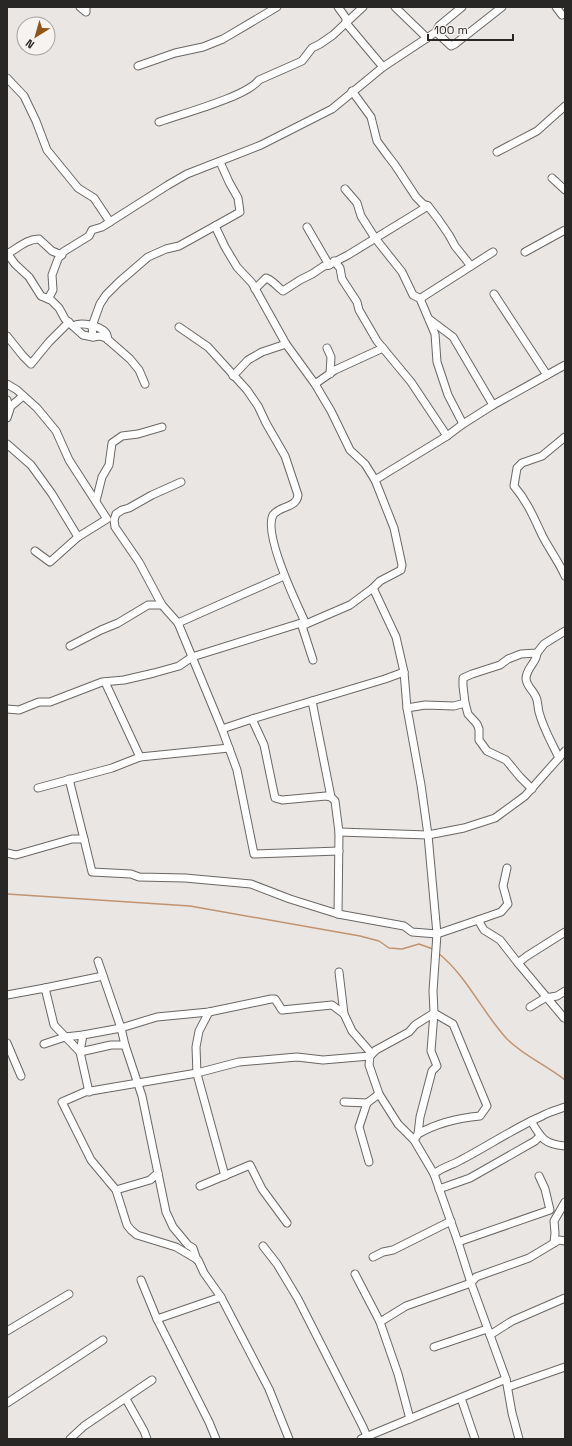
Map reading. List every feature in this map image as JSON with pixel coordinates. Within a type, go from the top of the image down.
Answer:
[{"type":"street","points":[[80,7],[86,12],[86,7]]},
{"type":"street","points":[[138,66],[175,53],[203,48],[222,39],[277,7]]},
{"type":"street","points":[[338,7],[346,18],[346,23],[383,67]]},
{"type":"street","points":[[159,122],[241,93],[255,85],[259,80],[302,61],[312,48],[320,44],[363,7]]},
{"type":"street","points":[[395,7],[427,38]]},
{"type":"street","points":[[48,299],[53,290],[52,275],[55,265],[62,255],[89,236],[92,230],[102,227],[181,178],[261,145],[332,109],[383,67],[436,32],[439,26],[462,7]]},
{"type":"street","points":[[436,32],[451,46],[502,7]]},
{"type":"street","points":[[556,7],[562,15]]},
{"type":"street","points":[[7,78],[24,96],[36,121],[47,150],[78,188],[94,198],[110,222]]},
{"type":"street","points":[[352,91],[371,117],[377,141],[398,169],[416,197],[422,204],[428,206],[455,246],[471,266]]},
{"type":"street","points":[[497,152],[537,131],[565,106]]},
{"type":"street","points":[[93,337],[92,326],[100,304],[106,295],[119,282],[148,258],[166,249],[179,246],[240,212],[238,198],[220,162]]},
{"type":"street","points":[[552,178],[565,190]]},
{"type":"street","points":[[345,189],[357,203],[361,216],[375,238],[402,272],[413,295],[421,299],[435,334],[437,362],[448,395],[463,424]]},
{"type":"street","points":[[255,289],[266,278],[272,280],[278,288],[283,291],[324,266],[348,255],[428,206]]},
{"type":"street","points":[[7,709],[19,710],[39,702],[50,702],[105,682],[124,680],[179,666],[192,657],[303,624],[350,605],[380,581],[396,574],[401,570],[402,565],[394,528],[376,480],[365,464],[350,450],[331,411],[315,384],[286,344],[252,283],[237,267],[224,247],[215,226]]},
{"type":"street","points":[[307,228],[331,263],[340,268],[342,279],[357,302],[359,310],[377,341],[411,382],[447,436]]},
{"type":"street","points":[[525,252],[565,230]]},
{"type":"street","points":[[62,255],[52,251],[39,239],[33,239],[7,255],[28,277],[41,296],[48,299],[59,308],[65,319],[83,334],[93,337],[100,336],[106,338],[130,359],[139,370],[145,384]]},
{"type":"street","points":[[421,299],[422,296],[493,252]]},
{"type":"street","points":[[494,294],[547,375]]},
{"type":"street","points":[[428,319],[453,337],[493,405]]},
{"type":"street","points":[[7,336],[22,356],[31,364],[49,342],[71,324],[92,326],[100,329],[106,334],[109,340]]},
{"type":"street","points":[[179,327],[208,347],[247,390],[258,406],[285,456],[298,499],[278,510],[273,515],[272,521],[276,547],[284,576],[303,624],[312,660]]},
{"type":"street","points":[[233,376],[248,360],[262,352],[286,344]]},
{"type":"street","points":[[327,348],[331,357],[330,374]]},
{"type":"street","points":[[315,384],[335,370],[384,348]]},
{"type":"street","points":[[376,480],[447,436],[493,405],[565,365]]},
{"type":"street","points":[[7,384],[37,408],[56,431],[69,460],[139,562],[162,605],[178,623],[222,729],[237,770],[254,854],[339,851]]},
{"type":"street","points":[[7,418],[10,409],[8,404],[23,396]]},
{"type":"street","points":[[96,501],[102,477],[108,465],[112,443],[122,436],[162,428]]},
{"type":"street","points":[[565,437],[542,456],[522,463],[518,468],[514,486],[521,494],[533,514],[542,535],[565,576]]},
{"type":"street","points":[[7,444],[31,465],[52,494],[78,537]]},
{"type":"street","points":[[35,551],[50,562],[78,537],[110,519],[122,510],[181,482]]},
{"type":"street","points":[[178,623],[284,576]]},
{"type":"street","points":[[373,588],[396,637],[404,672],[407,708],[421,785],[428,835],[437,934],[431,1051],[437,1066],[432,1071],[416,1137]]},
{"type":"street","points":[[70,646],[100,630],[118,623],[148,605],[162,605]]},
{"type":"street","points":[[559,758],[545,729],[539,712],[537,700],[528,686],[526,678],[529,668],[537,658],[537,653],[544,644],[565,631]]},
{"type":"street","points":[[532,788],[520,777],[506,760],[486,750],[479,740],[479,729],[477,724],[468,714],[462,686],[463,678],[472,674],[500,665],[508,659],[521,654],[537,653]]},
{"type":"street","points":[[222,729],[404,672]]},
{"type":"street","points":[[105,682],[140,757]]},
{"type":"street","points":[[312,701],[331,797],[335,801],[339,832],[338,914]]},
{"type":"street","points":[[407,708],[425,705],[454,706],[465,703]]},
{"type":"street","points":[[252,719],[264,745],[275,798],[282,800],[326,796],[331,797]]},
{"type":"street","points":[[38,788],[112,768],[140,757],[229,748]]},
{"type":"street","points":[[339,832],[428,835],[464,828],[495,818],[525,796],[565,751]]},
{"type":"street","points":[[69,779],[92,872],[131,874],[139,877],[185,878],[252,884],[290,899],[338,914],[404,926],[412,932],[437,934],[501,912],[508,904],[503,886],[507,868]]},
{"type":"street","points":[[7,854],[16,855],[72,839],[84,839]]},
{"type":"street","points":[[478,920],[484,930],[500,940],[564,1018]]},
{"type":"street","points":[[518,963],[565,932]]},
{"type":"street","points":[[98,961],[142,1096],[166,1212],[173,1227],[188,1245],[193,1248],[204,1273],[221,1297],[269,1389],[289,1439]]},
{"type":"street","points":[[339,972],[344,1014],[352,1031],[371,1055]]},
{"type":"street","points":[[7,995],[103,976]]},
{"type":"street","points":[[44,988],[54,1025],[80,1052]]},
{"type":"street","points":[[530,1007],[545,998],[557,996],[565,991]]},
{"type":"street","points":[[44,1044],[65,1037],[121,1028],[157,1017],[209,1012],[271,999],[275,999],[282,1010],[332,1005],[344,1014]]},
{"type":"street","points":[[209,1012],[199,1031],[196,1047],[197,1073],[225,1176]]},
{"type":"street","points":[[434,1013],[415,1025],[409,1032],[376,1050],[371,1055],[369,1065],[379,1094],[398,1124],[416,1137],[434,1174],[488,1332],[506,1379],[512,1413],[519,1439]]},
{"type":"street","points":[[416,1137],[450,1121],[465,1117],[480,1116],[487,1106],[453,1024],[434,1013]]},
{"type":"street","points":[[83,1035],[80,1052],[89,1092]]},
{"type":"street","points":[[7,1044],[21,1076]]},
{"type":"street","points":[[80,1052],[111,1045],[125,1045]]},
{"type":"street","points":[[198,1260],[176,1247],[137,1235],[130,1230],[126,1225],[116,1190],[91,1160],[62,1102],[85,1092],[197,1073],[239,1062],[297,1057],[323,1060],[371,1055]]},
{"type":"street","points":[[369,1162],[359,1127],[367,1103],[379,1094]]},
{"type":"street","points":[[344,1102],[367,1103]]},
{"type":"street","points":[[434,1174],[443,1167],[460,1161],[542,1115],[565,1107]]},
{"type":"street","points":[[531,1121],[541,1138],[556,1146],[565,1146]]},
{"type":"street","points":[[439,1189],[470,1178],[535,1141],[540,1136]]},
{"type":"street","points":[[200,1186],[250,1165],[262,1189],[288,1223]]},
{"type":"street","points":[[116,1190],[150,1180],[158,1173]]},
{"type":"street","points":[[458,1242],[550,1210],[545,1189],[539,1176]]},
{"type":"street","points":[[150,1180],[160,1183]]},
{"type":"street","points":[[554,1243],[554,1221],[565,1202]]},
{"type":"street","points":[[373,1257],[383,1252],[393,1250],[451,1221]]},
{"type":"street","points":[[380,1322],[406,1306],[471,1283],[476,1277],[529,1258],[559,1240],[565,1241]]},
{"type":"street","points":[[263,1246],[278,1264],[298,1299],[365,1438],[506,1379]]},
{"type":"street","points":[[354,1274],[380,1322],[398,1374],[410,1419]]},
{"type":"street","points":[[141,1280],[157,1319],[209,1422],[216,1439]]},
{"type":"street","points":[[7,1331],[69,1294]]},
{"type":"street","points":[[157,1319],[221,1297]]},
{"type":"street","points":[[434,1347],[488,1332],[565,1298]]},
{"type":"street","points":[[7,1403],[103,1340]]},
{"type":"street","points":[[508,1387],[565,1367]]},
{"type":"street","points":[[70,1439],[84,1426],[152,1380]]},
{"type":"street","points":[[461,1398],[476,1439]]},
{"type":"street","points":[[126,1399],[147,1439]]},
{"type":"waterway","points":[[7,894],[190,906],[360,936],[379,941],[389,948],[402,949],[419,944],[433,949]]},
{"type":"waterway","points":[[438,953],[458,972],[507,1039],[565,1080]]}]
